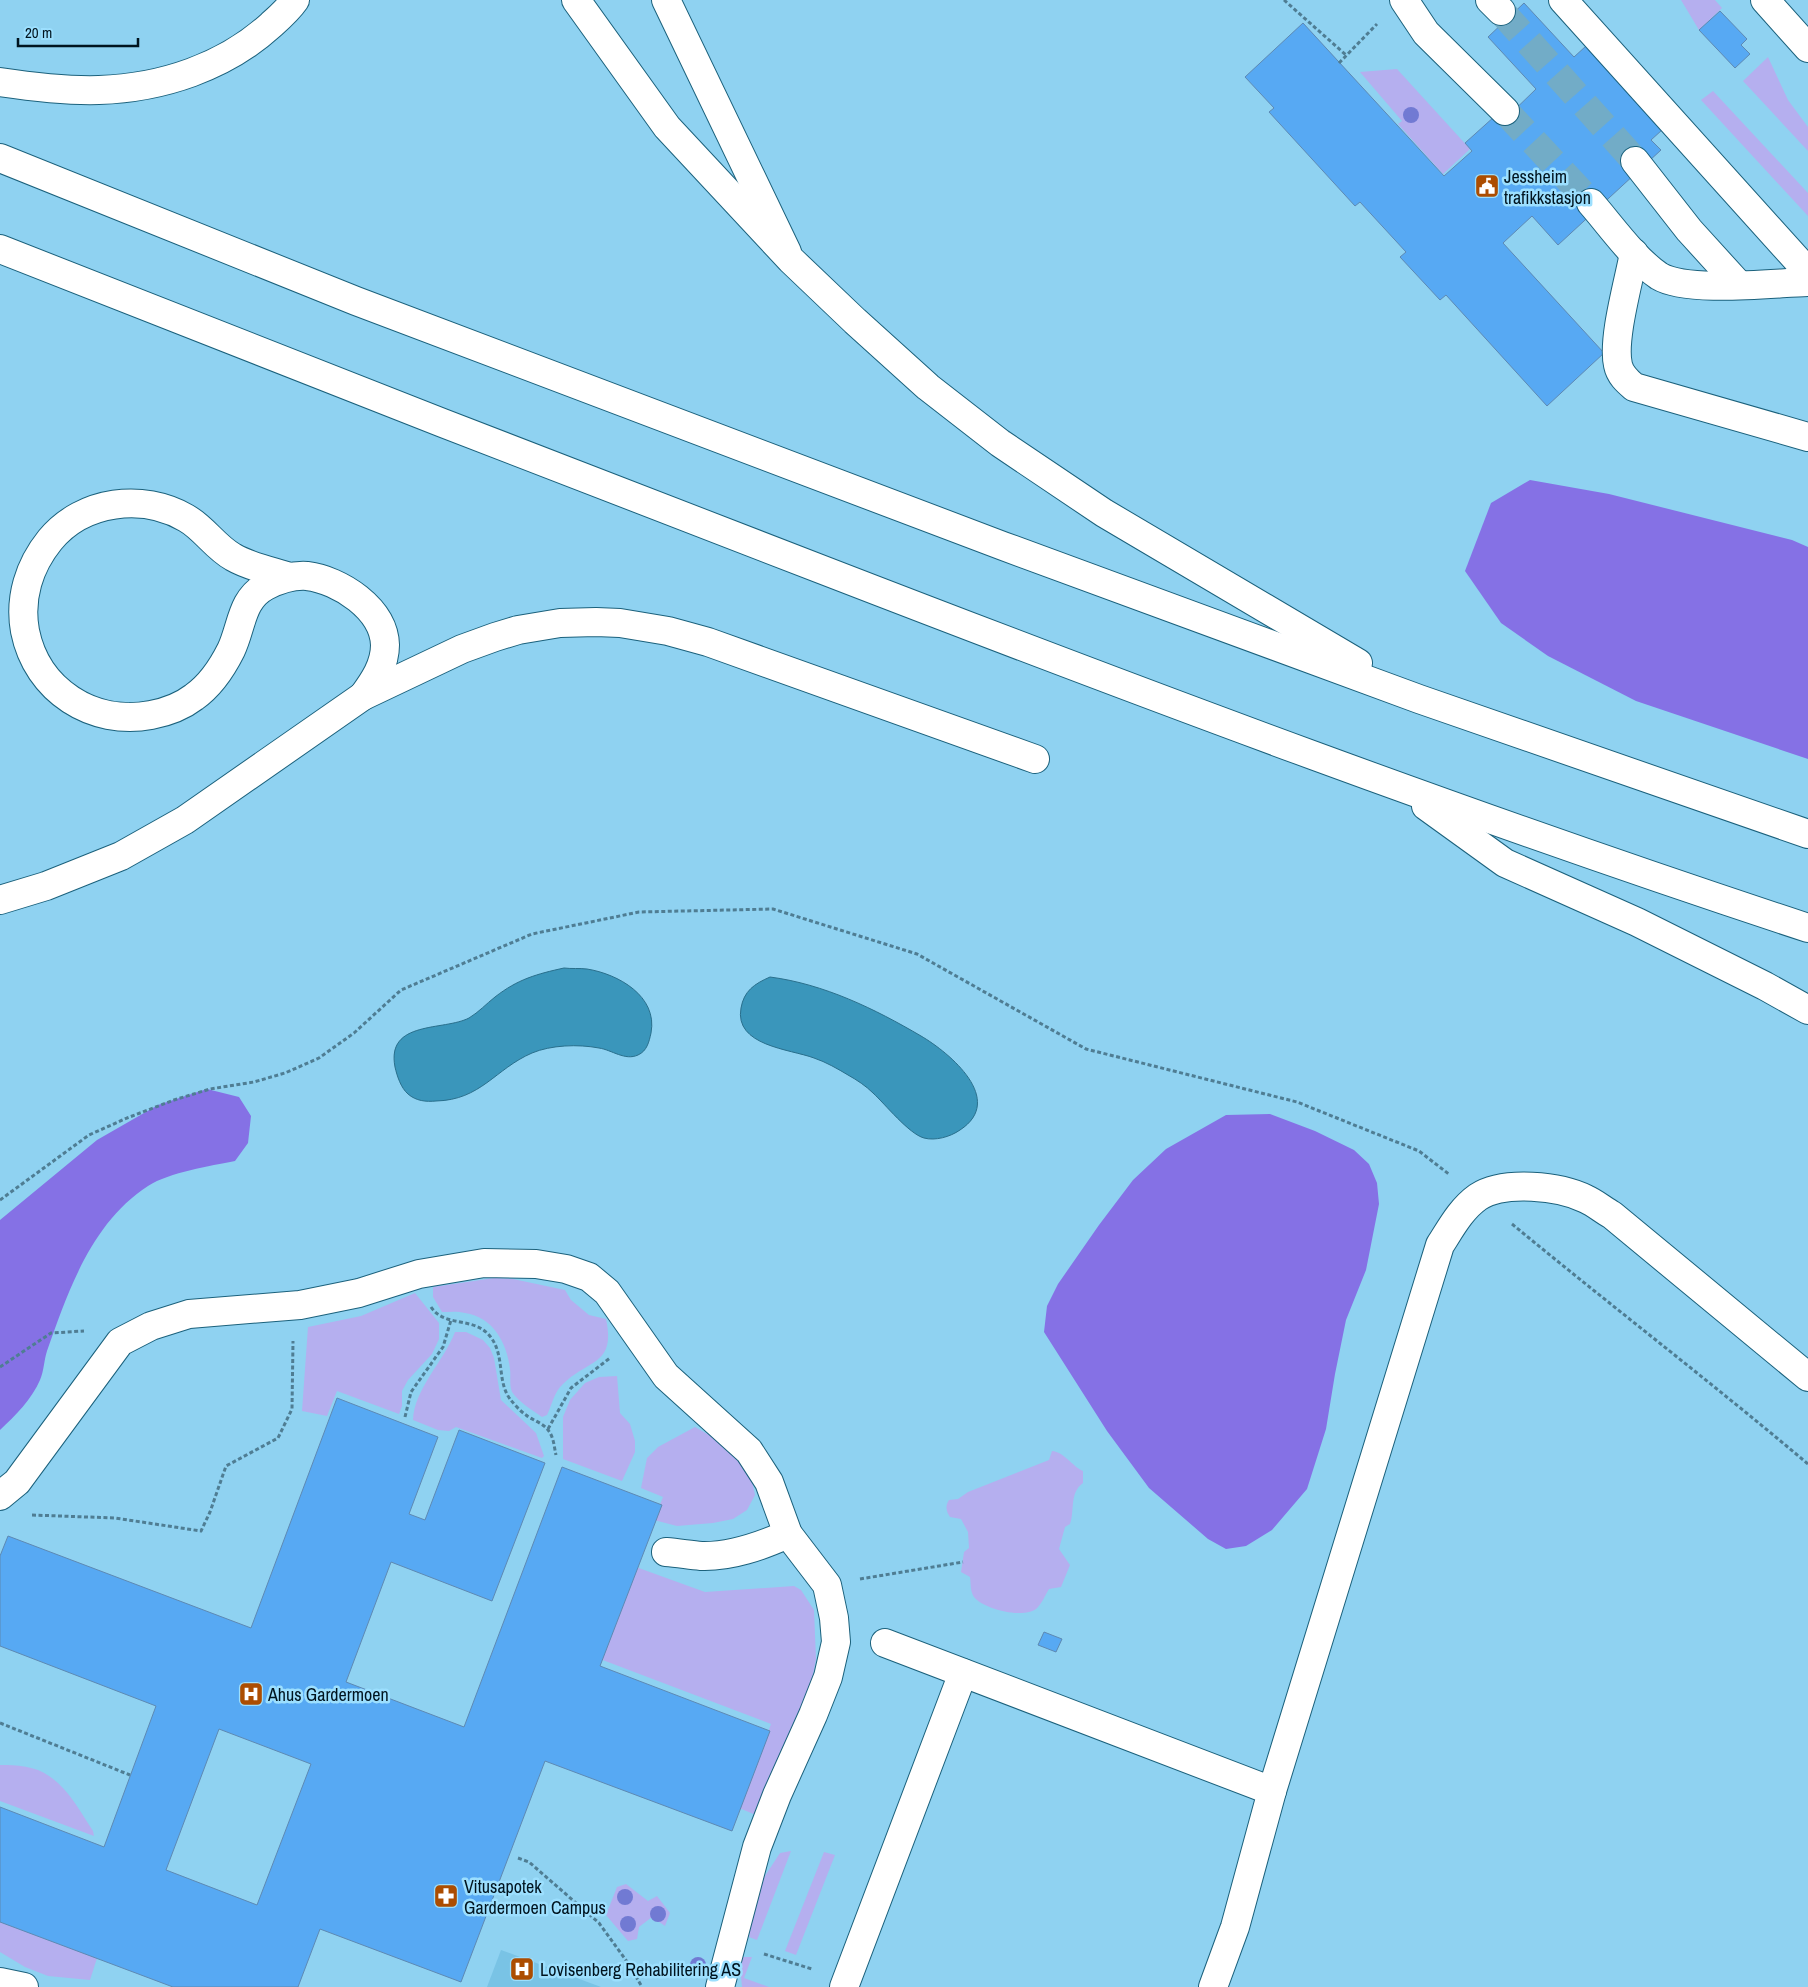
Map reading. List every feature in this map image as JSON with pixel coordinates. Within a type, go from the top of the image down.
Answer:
[{"type":"main road","points":[[0,82],[39,88],[100,90],[149,84],[191,73],[226,57],[257,38],[290,8],[295,0]]},
{"type":"main road","points":[[576,0],[667,127],[791,260],[854,322],[928,387],[1000,443],[1104,514],[1420,699]]},
{"type":"main road","points":[[666,0],[791,260]]},
{"type":"main road","points":[[1404,0],[1426,32],[1505,111]]},
{"type":"main road","points":[[1563,0],[1808,272]]},
{"type":"main road","points":[[1765,0],[1808,48]]},
{"type":"main road","points":[[0,158],[356,302],[1003,546],[1420,699],[1808,834]]},
{"type":"main road","points":[[1635,161],[1689,230],[1739,285]]},
{"type":"main road","points":[[1591,203],[1648,268],[1661,277],[1692,286],[1808,282]]},
{"type":"main road","points":[[0,249],[328,379],[1040,654],[1400,788],[1604,860],[1808,928]]},
{"type":"main road","points":[[1634,253],[1616,351],[1618,367],[1625,379],[1634,387],[1808,436]]},
{"type":"main road","points":[[290,577],[250,565],[232,557],[217,546],[199,527],[187,518],[167,508],[136,502],[100,507],[74,519],[56,533],[40,553],[30,571],[25,590],[23,616],[26,634],[33,655],[45,675],[58,690],[78,705],[118,717],[133,718],[167,712],[192,699],[217,675],[232,648],[244,610],[254,596],[265,586],[290,577],[307,576],[331,583],[350,592],[371,609],[378,620],[384,634],[383,660],[375,679],[364,696]]},
{"type":"main road","points":[[0,900],[46,886],[121,856],[185,820],[364,696],[462,649],[518,630],[560,623],[620,623],[668,631],[708,642],[1035,759]]},
{"type":"main road","points":[[1400,788],[1505,863],[1637,922],[1765,986],[1808,1010]]},
{"type":"main road","points":[[1213,1987],[1235,1927],[1272,1791],[1440,1245],[1460,1214],[1479,1197],[1499,1190],[1525,1186],[1556,1189],[1586,1198],[1612,1215],[1808,1377]]},
{"type":"main road","points":[[0,1496],[17,1482],[120,1342],[151,1326],[189,1314],[294,1306],[359,1293],[413,1276],[484,1263],[536,1264],[566,1269],[589,1277],[607,1292],[666,1376],[749,1451],[769,1482],[788,1534],[827,1585],[834,1618],[836,1642],[828,1677],[777,1795],[757,1847],[733,1944],[720,1987]]},
{"type":"main road","points":[[666,1552],[703,1556],[727,1553],[759,1546],[788,1534]]},
{"type":"main road","points":[[886,1643],[1272,1791]]},
{"type":"main road","points":[[845,1984],[963,1673]]},
{"type":"main road","points":[[0,1982],[24,1987]]},
{"type":"path","points":[[1284,0],[1346,55]]},
{"type":"path","points":[[1339,63],[1380,21]]},
{"type":"path","points":[[0,1200],[88,1135],[174,1100],[210,1089],[254,1082],[286,1073],[318,1058],[354,1033],[401,990],[532,934],[639,912],[774,909],[917,954],[1086,1048],[1297,1102],[1419,1151],[1726,1395],[1808,1464]]},
{"type":"path","points":[[413,1276],[435,1312],[444,1319],[460,1321],[486,1332],[494,1342],[500,1357],[505,1390],[526,1415],[548,1429],[553,1438],[556,1456]]},
{"type":"path","points":[[26,1515],[115,1518],[201,1531],[210,1512],[226,1466],[278,1438],[292,1409],[294,1306]]},
{"type":"path","points":[[405,1417],[411,1392],[443,1347],[451,1320]]},
{"type":"path","points":[[548,1429],[571,1388],[616,1353],[633,1328]]},
{"type":"path","points":[[0,1367],[51,1333],[86,1331],[120,1342]]},
{"type":"path","points":[[827,1585],[963,1562]]},
{"type":"path","points":[[0,1723],[130,1775]]},
{"type":"path","points":[[518,1858],[529,1862],[599,1923],[628,1963],[642,1987]]},
{"type":"path","points":[[733,1944],[845,1984]]},
{"type":"shaded area","points":[[1681,0],[1715,0],[1722,8],[1699,30]]},
{"type":"shaded area","points":[[1768,57],[1788,100],[1808,127],[1808,151],[1743,81]]},
{"type":"shaded area","points":[[1397,69],[1470,149],[1443,174],[1398,124],[1402,121],[1360,72]]},
{"type":"shaded area","points":[[1713,91],[1808,193],[1808,216],[1701,100]]},
{"type":"shaded area","points":[[1530,480],[1609,494],[1792,540],[1808,547],[1808,759],[1636,701],[1548,656],[1501,623],[1465,571],[1491,503]]},
{"type":"shaded area","points":[[564,968],[587,969],[611,976],[633,989],[642,998],[652,1020],[651,1033],[644,1051],[633,1057],[628,1057],[591,1047],[565,1046],[548,1048],[539,1050],[519,1060],[476,1090],[452,1099],[421,1100],[414,1098],[403,1089],[395,1067],[395,1052],[399,1041],[408,1034],[469,1018],[495,997],[520,981]]},
{"type":"shaded area","points":[[770,977],[810,985],[849,999],[886,1016],[933,1044],[958,1065],[969,1078],[976,1092],[977,1105],[973,1118],[952,1135],[938,1139],[924,1138],[911,1131],[870,1090],[851,1077],[818,1060],[766,1044],[755,1038],[746,1031],[741,1021],[742,1002],[751,989],[759,982]]},
{"type":"shaded area","points":[[207,1089],[239,1097],[251,1116],[248,1143],[235,1161],[179,1173],[148,1186],[128,1201],[112,1219],[97,1238],[73,1282],[47,1351],[37,1387],[23,1407],[0,1430],[0,1220],[97,1140],[158,1105]]},
{"type":"shaded area","points":[[1270,1114],[1315,1131],[1354,1150],[1369,1164],[1377,1183],[1379,1204],[1366,1270],[1346,1320],[1326,1429],[1307,1489],[1272,1530],[1246,1546],[1226,1549],[1208,1539],[1149,1488],[1107,1431],[1044,1332],[1047,1306],[1058,1284],[1133,1180],[1166,1149],[1226,1115]]},
{"type":"shaded area","points":[[494,1278],[513,1279],[565,1290],[571,1300],[589,1315],[606,1319],[608,1334],[604,1353],[560,1387],[547,1415],[542,1417],[512,1392],[506,1350],[491,1326],[475,1315],[459,1312],[442,1312],[433,1297],[433,1287]]},
{"type":"shaded area","points":[[415,1293],[439,1323],[439,1339],[432,1354],[408,1380],[402,1391],[402,1406],[399,1414],[337,1391],[327,1416],[302,1411],[308,1327],[361,1316]]},
{"type":"shaded area","points":[[455,1332],[466,1332],[483,1340],[490,1348],[494,1358],[501,1400],[536,1433],[544,1456],[542,1458],[456,1427],[449,1431],[438,1430],[413,1420],[418,1397]]},
{"type":"shaded area","points":[[617,1376],[620,1413],[630,1424],[635,1441],[635,1452],[622,1481],[563,1459],[563,1417],[570,1400],[585,1383],[599,1377]]},
{"type":"shaded area","points":[[695,1427],[723,1443],[750,1472],[755,1495],[747,1510],[733,1519],[677,1526],[654,1520],[663,1497],[641,1488],[647,1458],[658,1447]]},
{"type":"shaded area","points":[[1052,1451],[1064,1456],[1083,1471],[1083,1483],[1074,1497],[1070,1524],[1065,1527],[1059,1549],[1070,1565],[1061,1587],[1049,1589],[1036,1609],[1030,1612],[1013,1613],[994,1609],[974,1597],[971,1590],[970,1577],[961,1572],[964,1552],[969,1548],[968,1532],[961,1519],[950,1517],[946,1508],[947,1504],[949,1500],[958,1499],[968,1492],[1049,1460]]},
{"type":"shaded area","points":[[636,1567],[705,1592],[794,1586],[801,1590],[814,1610],[816,1659],[810,1691],[756,1815],[739,1808],[771,1724],[600,1659]]},
{"type":"shaded area","points":[[0,1765],[32,1768],[56,1781],[74,1801],[93,1831],[94,1836],[0,1801]]},
{"type":"shaded area","points":[[791,1851],[757,1940],[749,1937],[755,1900],[761,1882],[780,1853]]},
{"type":"shaded area","points":[[824,1852],[835,1855],[796,1955],[785,1951]]},
{"type":"shaded area","points":[[626,1884],[648,1901],[657,1896],[670,1913],[665,1926],[652,1917],[639,1927],[637,1939],[628,1941],[606,1915],[617,1887]]},
{"type":"shaded area","points":[[0,1922],[97,1958],[90,1980],[48,1976],[25,1967],[0,1952]]},
{"type":"shaded area","name":"Lovisenberg Rehabilitering AS","points":[[501,1950],[601,1987],[487,1987]]},
{"type":"shaded area","points":[[741,1957],[752,1957],[744,1978],[769,1987],[742,1987]]},
{"type":"building","points":[[1524,3],[1574,57],[1586,46],[1662,130],[1651,140],[1661,150],[1558,245],[1532,216],[1503,243],[1604,353],[1547,406],[1446,295],[1440,300],[1400,257],[1406,252],[1360,202],[1355,206],[1269,112],[1274,108],[1245,77],[1303,23],[1444,176],[1472,151],[1465,143],[1495,116],[1501,123],[1536,89],[1488,37]]},
{"type":"building","points":[[1720,11],[1747,39],[1741,45],[1750,54],[1735,68],[1699,30]]},
{"type":"building","name":"Ahus Gardermoen","points":[[337,1398],[438,1437],[409,1514],[425,1520],[459,1430],[545,1463],[492,1601],[391,1562],[346,1682],[464,1727],[562,1467],[662,1505],[600,1666],[770,1731],[732,1831],[545,1761],[461,1982],[320,1929],[298,1987],[173,1987],[0,1922],[0,1807],[104,1847],[156,1706],[0,1646],[0,1556],[8,1536],[251,1628]],"holes":[[[219,1729],[311,1764],[257,1905],[166,1870]]]},
{"type":"building","points":[[1044,1632],[1062,1639],[1056,1652],[1038,1645]]},
{"type":"tunnel","points":[[1501,11],[1635,161]]},
{"type":"tunnel","points":[[1505,111],[1591,203]]},
{"type":"place","name":"Jessheim trafikkstasjon","points":[[1487,186]]},
{"type":"place","name":"Ahus Gardermoen","points":[[251,1694]]},
{"type":"place","name":"Vitusapotek Gardermoen Campus","points":[[446,1896]]},
{"type":"place","name":"Lovisenberg Rehabilitering AS","points":[[522,1969]]}]
